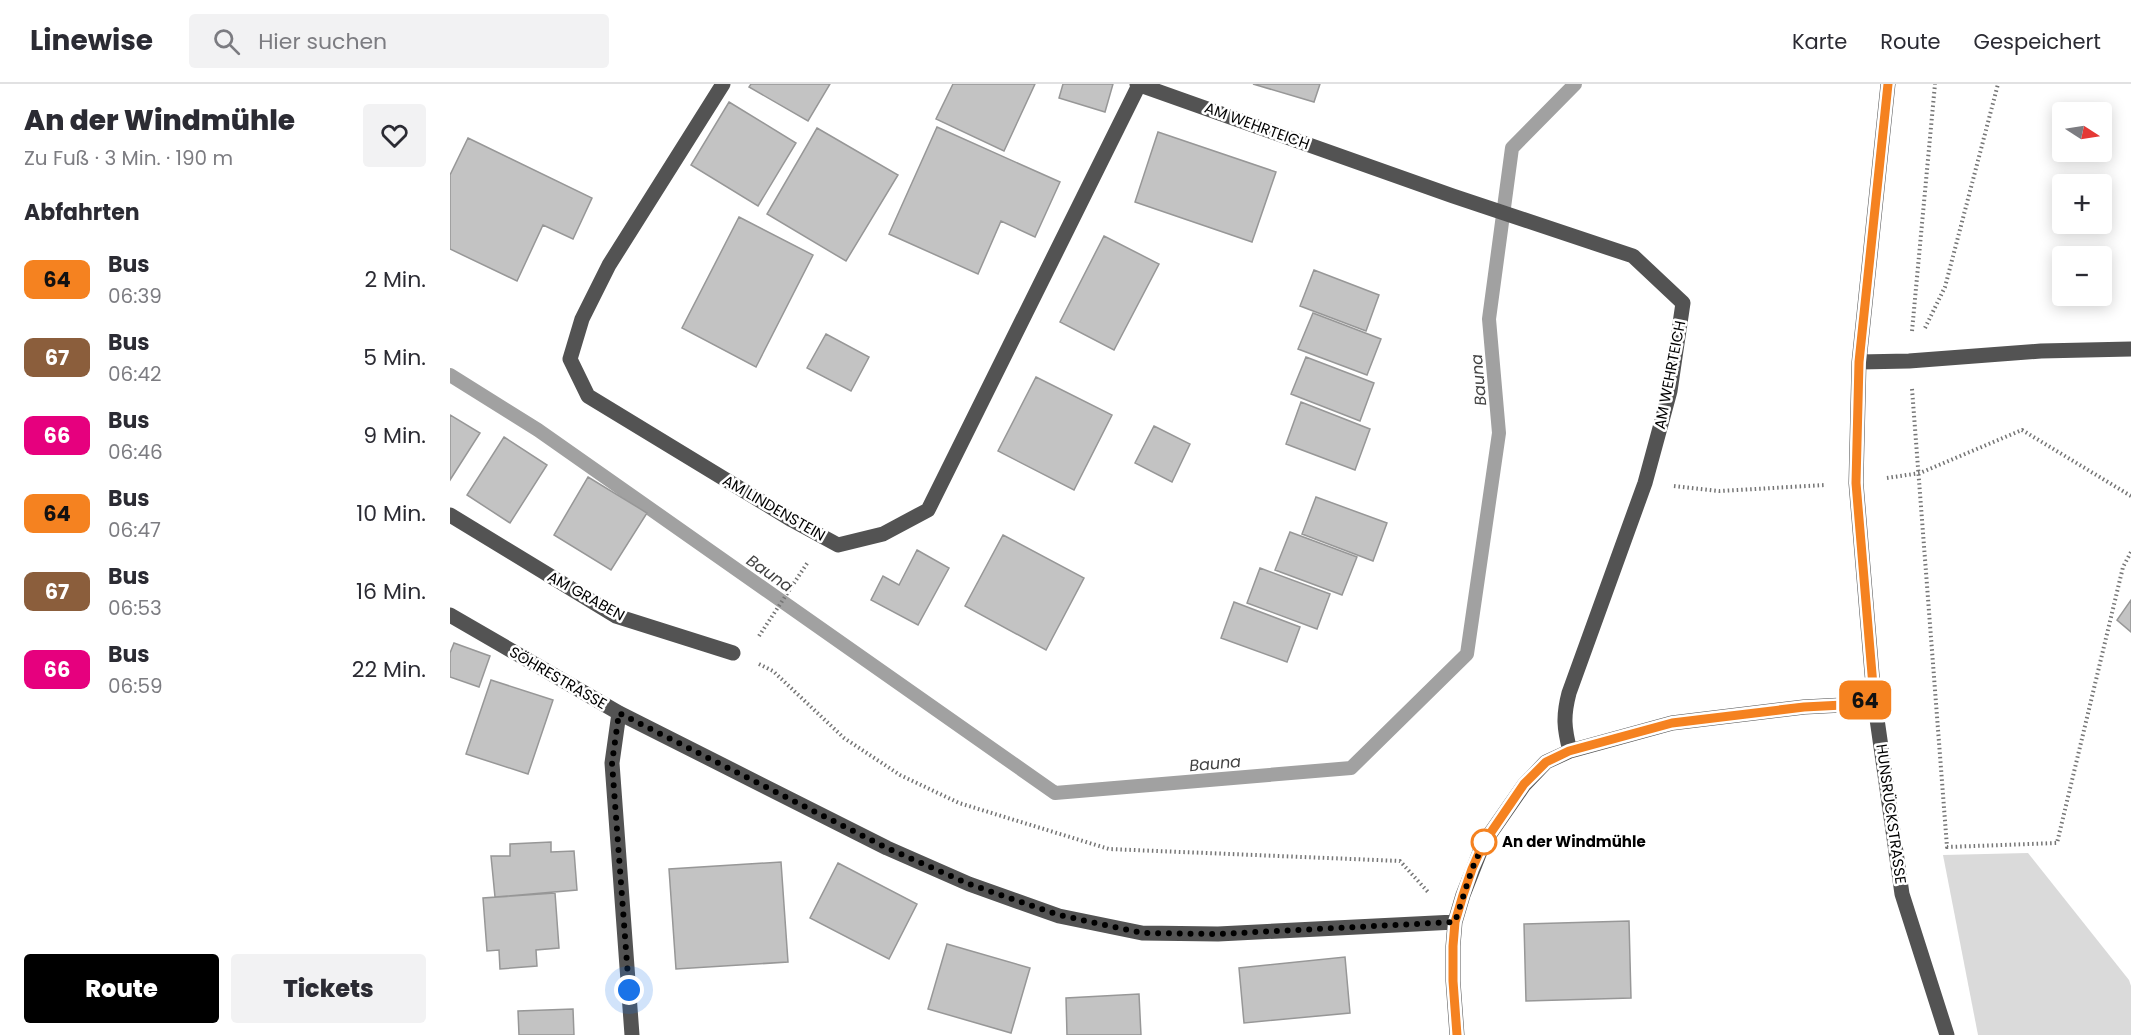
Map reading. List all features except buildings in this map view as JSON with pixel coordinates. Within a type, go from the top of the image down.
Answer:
[{"type":"street","name":"AM LINDENSTEIN","points":[[723,84],[609,265],[582,319],[570,358],[588,396],[792,520],[838,545],[883,534],[928,510],[1138,84]]},
{"type":"street","name":"AM WEHRTEICH","points":[[1138,84],[1453,196],[1633,256],[1683,303],[1670,391],[1645,483],[1564,711],[1564,728],[1569,751]]},
{"type":"street","name":"HUNSRÜCKSTRASSE","points":[[1888,84],[1859,362],[1856,483],[1874,698],[1902,894],[1947,1035]]},
{"type":"street","points":[[1859,362],[1909,361],[2042,351],[2131,349]]},
{"type":"street","name":"AM GRABEN","points":[[450,515],[616,616],[733,653]]},
{"type":"street","name":"SÖHRESTRASSE","points":[[450,615],[619,713],[887,848],[969,884],[1059,915],[1142,933],[1218,934],[1455,922]]},
{"type":"street","points":[[1458,1035],[1453,981],[1455,922],[1472,869],[1483,844],[1524,784],[1546,762],[1569,751],[1672,723],[1804,707],[1843,705],[1874,698]]},
{"type":"street","points":[[619,713],[612,763],[632,1035]]},
{"type":"path","points":[[1935,84],[1909,361],[1920,473],[1947,847],[2057,843],[2123,567],[2131,552]]},
{"type":"path","points":[[1909,361],[1945,287],[1998,84]]},
{"type":"path","points":[[1920,473],[2022,430],[2131,496]]},
{"type":"path","points":[[1645,483],[1719,491],[1815,486]]},
{"type":"path","points":[[762,629],[812,557]]},
{"type":"path","points":[[733,653],[773,671],[844,738],[891,769],[959,803],[1109,849],[1400,861],[1455,922]]},
{"type":"shaded area","points":[[2028,853],[2129,980],[2131,1035],[1978,1035],[1943,855]]},
{"type":"waterway","name":"Bauna","points":[[450,375],[538,430],[1055,793],[1351,768],[1467,654],[1499,433],[1489,319],[1512,148],[1575,84]]},
{"type":"bus line","name":"64","points":[[1457,1035],[1453,946],[1455,922],[1463,895],[1483,844],[1524,784],[1546,762],[1569,751],[1672,723],[1804,707],[1843,705],[1874,698],[1856,483],[1859,362],[1888,84]]},
{"type":"place","name":"An der Windmühle","points":[[1484,842]]},
{"type":"route","points":[[629,990],[612,763],[619,713],[887,848],[969,884],[1059,915],[1142,933],[1218,934],[1455,922],[1472,869],[1484,842]]}]
